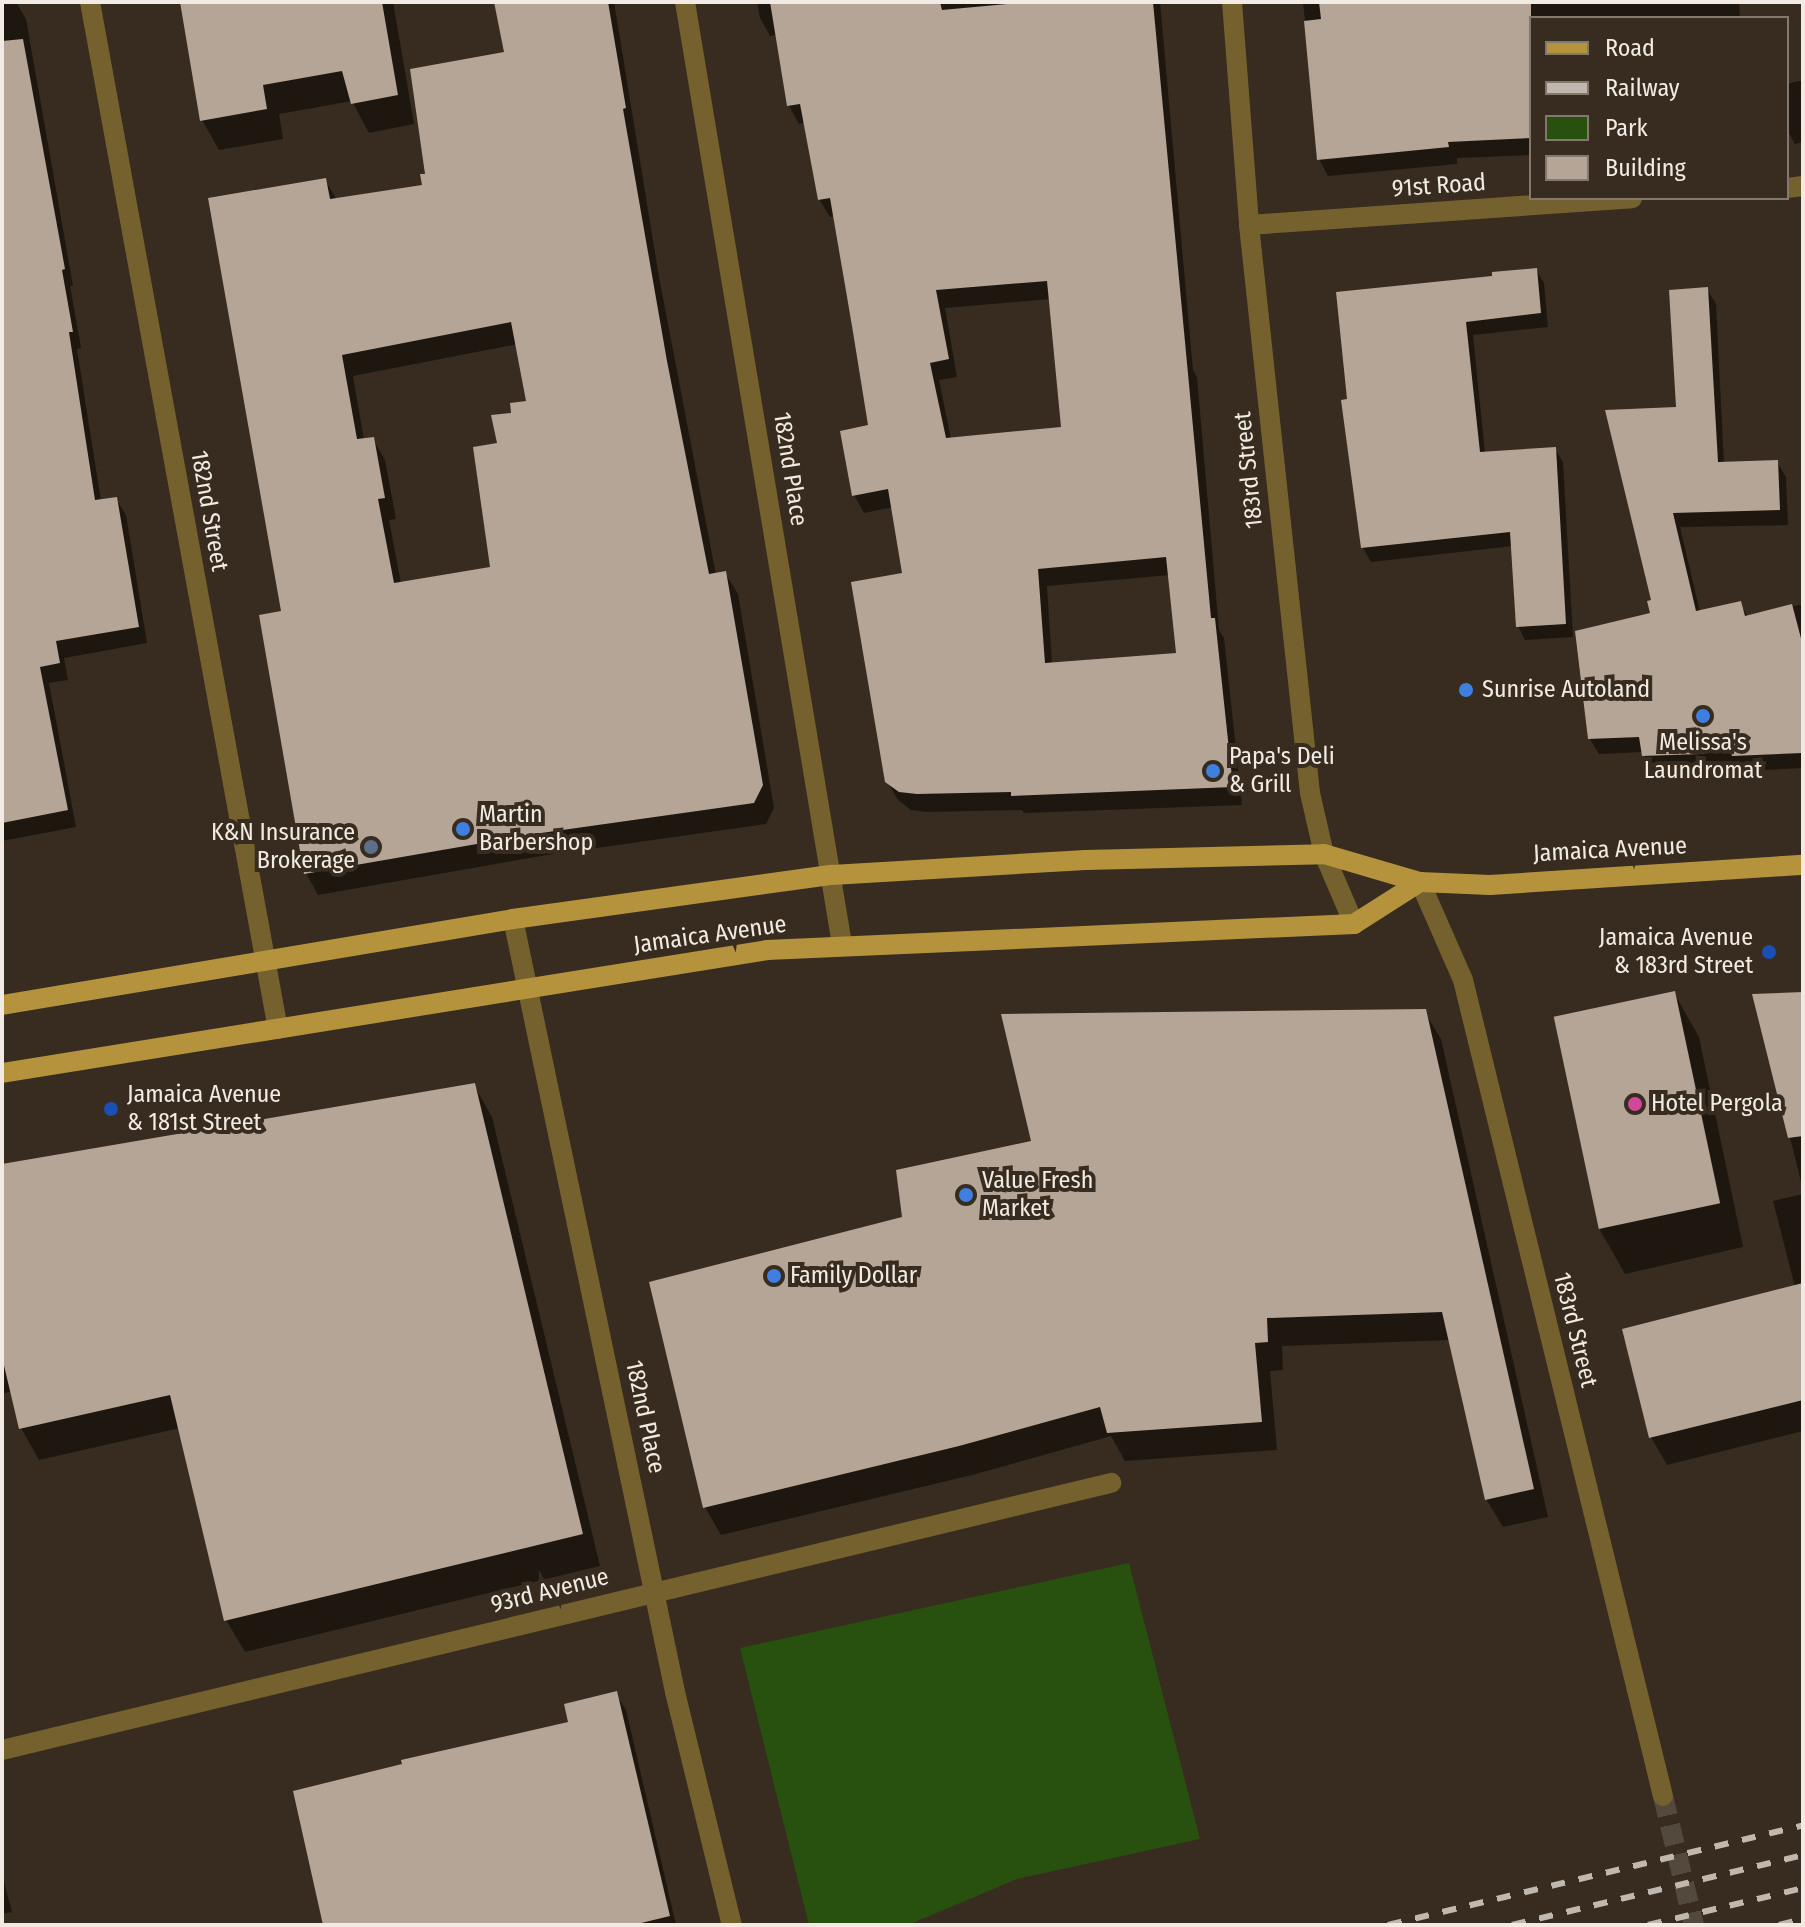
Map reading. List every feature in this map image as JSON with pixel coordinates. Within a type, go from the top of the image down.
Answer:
[{"type":"main road","name":"Jamaica Avenue","points":[[2,1005],[513,919],[832,875],[1086,860],[1324,854],[1420,882],[1490,885],[1803,865]]},
{"type":"main road","points":[[1354,924],[1420,882]]},
{"type":"main road","name":"Jamaica Avenue","points":[[2,1073],[767,950],[842,944],[1354,924]]},
{"type":"street","name":"182nd Street","points":[[90,2],[278,1029]]},
{"type":"street","name":"182nd Place","points":[[685,2],[842,944]]},
{"type":"street","name":"183rd Street","points":[[1232,2],[1249,225],[1306,766],[1316,827],[1324,854],[1354,924]]},
{"type":"street","name":"91st Road","points":[[1249,225],[1604,200]]},
{"type":"street","name":"183rd Street","points":[[1420,882],[1463,980],[1663,1796]]},
{"type":"street","name":"182nd Place","points":[[513,919],[675,1692],[732,1925]]},
{"type":"street","name":"93rd Avenue","points":[[2,1750],[1111,1483]]},
{"type":"green space","points":[[1129,1563],[1200,1839],[1017,1879],[908,1925],[809,1925],[740,1648]]},
{"type":"building","points":[[180,2],[382,2],[398,95],[351,104],[342,71],[263,85],[267,109],[200,121]]},
{"type":"building","points":[[494,2],[608,2],[626,108],[623,109],[667,361],[709,574],[726,571],[763,785],[754,803],[534,834],[304,874],[259,615],[281,611],[208,198],[326,178],[330,199],[422,185],[420,174],[425,174],[410,69],[504,52]],"holes":[[[511,322],[526,401],[510,403],[511,413],[491,415],[497,443],[473,447],[490,567],[394,583],[378,499],[385,498],[374,437],[357,439],[342,355]]]},
{"type":"building","points":[[770,2],[940,2],[942,10],[1029,2],[1153,2],[1211,618],[1215,618],[1233,787],[1011,796],[1011,792],[899,792],[885,782],[851,582],[902,573],[888,489],[852,496],[840,431],[868,425],[852,326],[830,198],[818,200],[800,104],[787,106]],"holes":[[[1047,281],[1061,427],[946,438],[930,363],[949,359],[936,290]],[[1166,557],[1176,653],[1045,663],[1038,569]]]},
{"type":"building","points":[[1319,2],[1531,2],[1529,138],[1448,142],[1449,147],[1317,160],[1304,21],[1321,19]]},
{"type":"building","points":[[23,39],[65,269],[62,270],[73,332],[69,332],[95,500],[117,497],[139,627],[56,641],[60,663],[40,667],[68,810],[2,823],[2,41]]},
{"type":"building","points":[[1537,268],[1541,313],[1466,322],[1480,452],[1556,447],[1566,624],[1516,627],[1510,532],[1361,548],[1341,400],[1347,399],[1336,292],[1492,276],[1492,272]]},
{"type":"building","points":[[1708,287],[1718,462],[1778,460],[1780,510],[1673,513],[1696,611],[1741,601],[1745,616],[1792,604],[1803,646],[1803,753],[1732,756],[1729,746],[1701,754],[1642,756],[1639,737],[1588,739],[1575,631],[1650,613],[1647,601],[1651,600],[1605,410],[1676,407],[1669,290]]},
{"type":"building","name":"Hotel Pergola","points":[[1675,991],[1720,1203],[1599,1229],[1554,1017]]},
{"type":"building","points":[[1803,992],[1803,1136],[1788,1138],[1752,994]]},
{"type":"building","points":[[1426,1009],[1534,1489],[1485,1500],[1442,1312],[1267,1318],[1268,1342],[1255,1343],[1262,1422],[1107,1433],[1100,1407],[959,1446],[703,1508],[649,1282],[902,1217],[896,1170],[1031,1141],[1001,1014]]},
{"type":"building","points":[[475,1083],[583,1534],[224,1621],[170,1395],[19,1429],[2,1357],[2,1164]]},
{"type":"building","points":[[1803,1283],[1803,1400],[1649,1438],[1622,1329]]},
{"type":"building","points":[[617,1691],[670,1916],[633,1925],[323,1925],[293,1791],[402,1764],[401,1760],[568,1722],[564,1704]]},
{"type":"tunnel","points":[[1663,1796],[1694,1925]]},
{"type":"railway","points":[[1388,1925],[1803,1825]]},
{"type":"railway","points":[[1512,1925],[1803,1855]]},
{"type":"railway","points":[[1648,1925],[1803,1888]]},
{"type":"railway","points":[[1779,1925],[1803,1919]]},
{"type":"place","name":"Sunrise Autoland","points":[[1466,690]]},
{"type":"place","name":"Melissa's Laundromat","points":[[1703,716]]},
{"type":"place","name":"Papa's Deli & Grill","points":[[1213,771]]},
{"type":"place","name":"Martin Barbershop","points":[[463,829]]},
{"type":"place","name":"K&N Insurance Brokerage","points":[[371,847]]},
{"type":"place","name":"Jamaica Avenue & 183rd Street","points":[[1769,952]]},
{"type":"place","name":"Hotel Pergola","points":[[1635,1104]]},
{"type":"place","name":"Jamaica Avenue & 181st Street","points":[[111,1109]]},
{"type":"place","name":"Value Fresh Market","points":[[966,1195]]},
{"type":"place","name":"Family Dollar","points":[[774,1276]]}]
